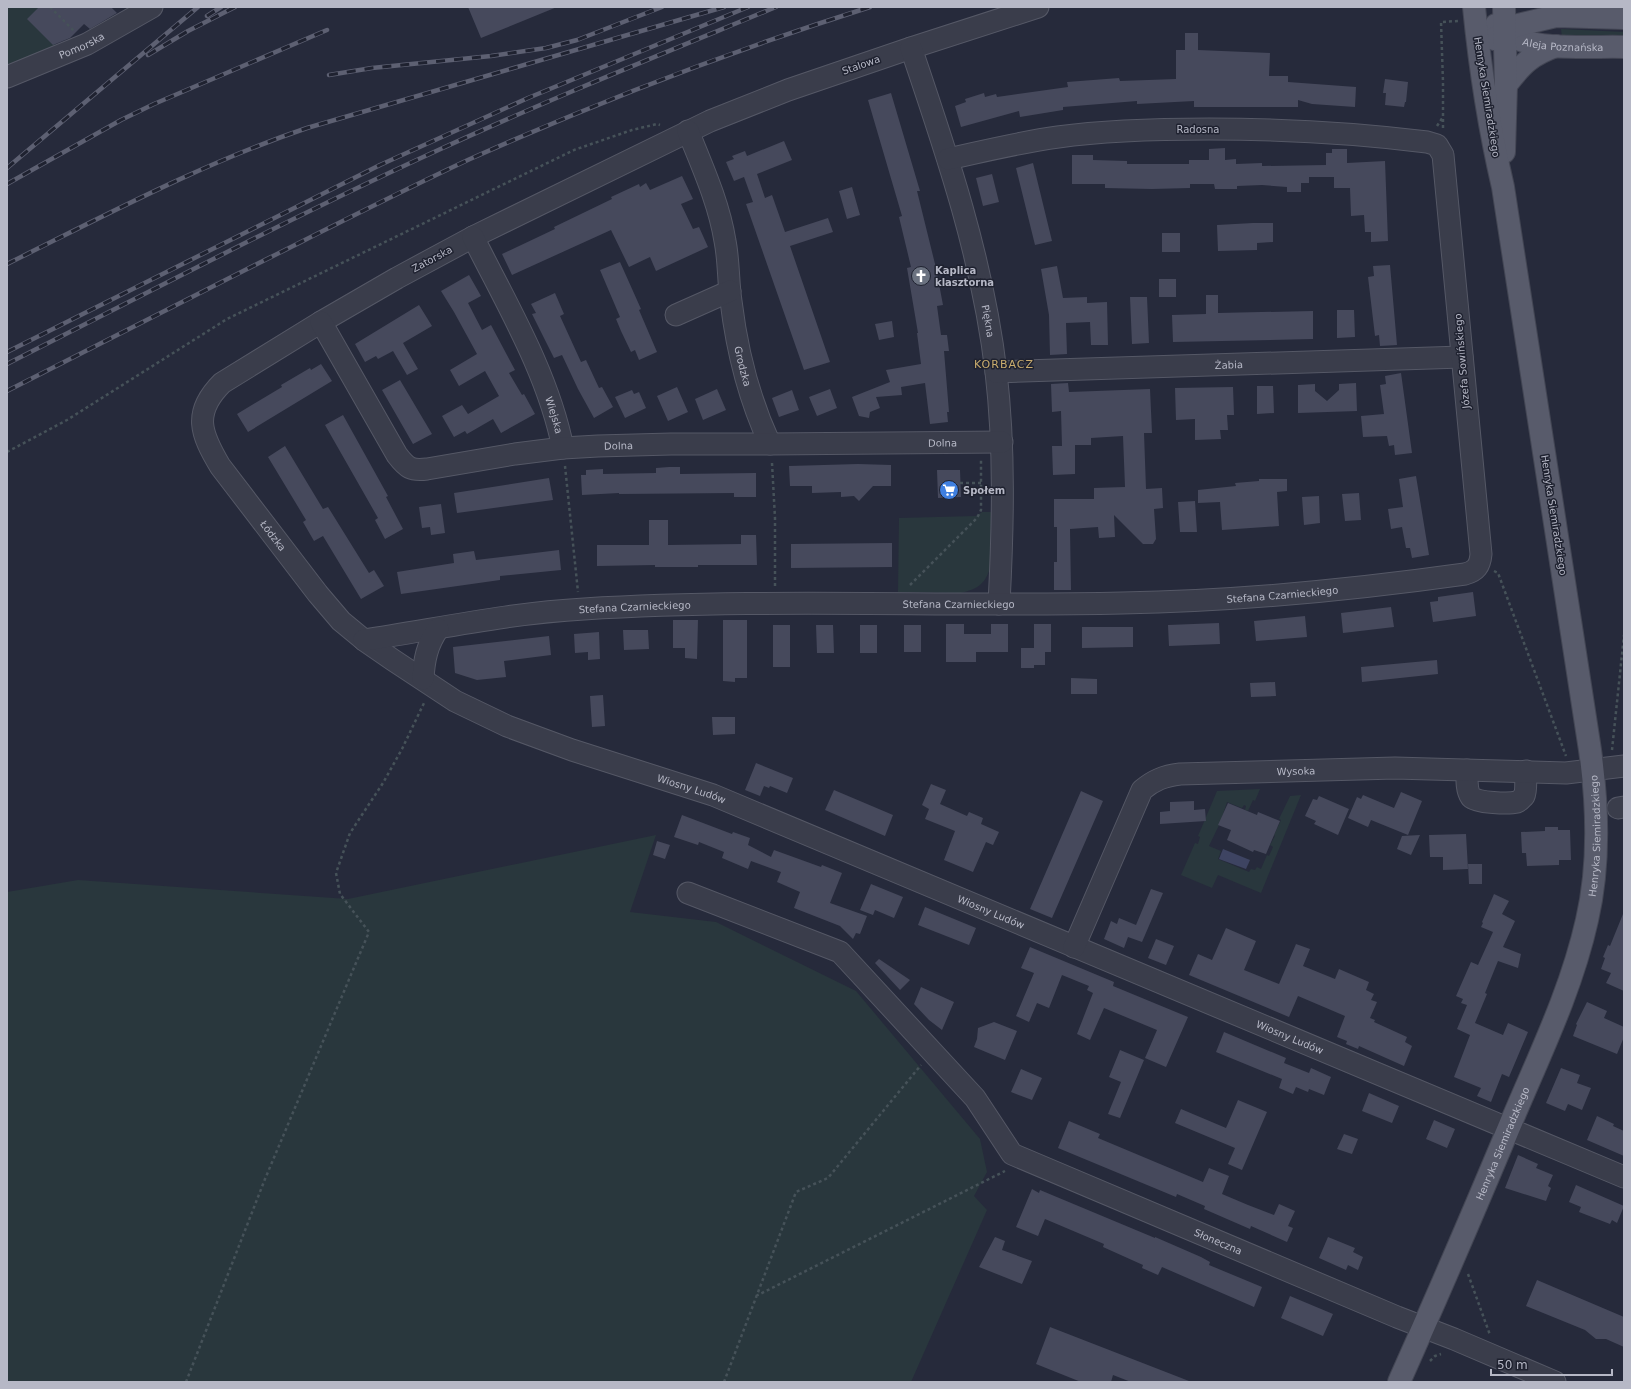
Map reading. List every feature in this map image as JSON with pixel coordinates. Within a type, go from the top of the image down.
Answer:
[{"type":"main road","name":"Aleja Poznańska","points":[[1481,7],[1490,19],[1511,36],[1530,43],[1556,46],[1624,47]]},
{"type":"main road","name":"Henryka Siemiradzkiego","points":[[1502,187],[1506,85],[1504,7]]},
{"type":"main road","name":"Aleja Poznańska","points":[[1480,61],[1493,40],[1505,31],[1547,11],[1624,18]]},
{"type":"main road","name":"Henryka Siemiradzkiego","points":[[1399,1382],[1562,1004],[1575,965],[1587,920],[1597,845],[1597,806],[1593,770],[1502,187],[1490,131],[1480,61],[1467,14]]},
{"type":"main road","name":"Henryka Siemiradzkiego","points":[[1506,85],[1520,66],[1542,51],[1556,46]]},
{"type":"street","name":"Pomorska","points":[[7,77],[87,44],[152,7]]},
{"type":"street","name":"Stalowa","points":[[688,131],[738,109],[911,48],[1038,7]]},
{"type":"street","name":"Piękna","points":[[911,48],[948,159],[976,258],[996,372],[1002,442],[1003,523],[999,604]]},
{"type":"street","name":"Radosna","points":[[948,159],[1057,137],[1100,132],[1190,129],[1248,129],[1363,135],[1433,144],[1437,145],[1443,155]]},
{"type":"street","name":"Zatorska","points":[[202,419],[209,396],[222,383],[321,322],[397,278],[473,237],[688,131]]},
{"type":"street","name":"Grodzka","points":[[688,131],[719,215],[725,241],[734,331],[744,377],[761,426],[770,444]]},
{"type":"street","name":"Józefa Sowińskiego","points":[[1443,155],[1481,554],[1477,567]]},
{"type":"street","name":"Wiejska","points":[[473,237],[535,361],[548,392],[558,423],[563,448]]},
{"type":"street","points":[[676,315],[730,291]]},
{"type":"street","name":"Dolna","points":[[321,322],[397,455],[407,467],[414,470],[428,470],[563,448],[671,444],[1002,442]]},
{"type":"street","name":"Żabia","points":[[996,372],[1462,357]]},
{"type":"street","name":"Łódzka","points":[[202,419],[205,439],[220,466],[318,594],[341,621],[364,640]]},
{"type":"street","name":"Stefana Czarnieckiego","points":[[364,640],[516,616],[580,609],[636,606],[774,604],[999,604],[1180,601],[1300,594],[1396,584],[1465,574],[1474,571],[1477,567]]},
{"type":"street","points":[[426,681],[426,650],[438,628]]},
{"type":"street","name":"Wiosny Ludów","points":[[364,640],[456,701],[507,726],[572,750],[713,795],[1624,1177]]},
{"type":"street","name":"Wysoka","points":[[1074,947],[1142,790],[1156,780],[1180,774],[1332,769],[1395,768],[1566,773],[1593,770],[1618,762]]},
{"type":"street","points":[[1467,770],[1468,788],[1473,799],[1479,801],[1512,802],[1519,800],[1525,793],[1526,771]]},
{"type":"street","points":[[688,893],[840,952],[975,1098],[1010,1162]]},
{"type":"street","name":"Słoneczna","points":[[1010,1162],[1424,1327],[1554,1382]]},
{"type":"path","points":[[50,7],[87,44]]},
{"type":"path","points":[[1443,155],[1441,22],[1467,14]]},
{"type":"path","points":[[7,452],[67,420],[227,319],[574,150],[632,130],[658,124],[688,131]]},
{"type":"path","points":[[904,604],[905,590],[977,518],[981,510],[980,442]]},
{"type":"path","points":[[770,444],[775,518],[774,604]]},
{"type":"path","name":"Wiejska","points":[[563,448],[580,609]]},
{"type":"path","points":[[960,483],[981,483]]},
{"type":"path","points":[[1477,567],[1488,566],[1498,573],[1566,755],[1566,760]]},
{"type":"path","points":[[1618,762],[1624,635]]},
{"type":"path","points":[[186,1382],[266,1179],[369,932],[340,894],[336,874],[350,833],[383,783],[424,705],[426,681]]},
{"type":"path","points":[[724,1382],[796,1192],[828,1178],[932,1052]]},
{"type":"path","points":[[756,1296],[1010,1162]]},
{"type":"path","points":[[1466,1269],[1492,1341]]},
{"type":"path","points":[[1428,1362],[1435,1356],[1446,1354]]},
{"type":"shaded area","points":[[7,7],[39,7],[38,8],[58,50],[7,67]]},
{"type":"shaded area","points":[[1561,29],[1624,32],[1624,38],[1562,37]]},
{"type":"shaded area","points":[[982,512],[992,512],[993,540],[992,560],[989,570],[986,578],[979,586],[961,593],[898,592],[899,518],[976,516]]},
{"type":"shaded area","points":[[1260,789],[1255,801],[1253,800],[1248,811],[1245,810],[1246,806],[1244,805],[1242,808],[1227,802],[1220,823],[1209,846],[1221,851],[1218,859],[1249,872],[1251,869],[1255,870],[1257,867],[1261,869],[1267,855],[1269,856],[1273,847],[1270,845],[1281,820],[1279,819],[1290,796],[1301,795],[1261,893],[1218,875],[1212,888],[1181,875],[1195,843],[1198,844],[1200,837],[1198,836],[1217,791]]},
{"type":"shaded area","points":[[656,835],[630,912],[716,922],[856,991],[980,1139],[987,1172],[974,1196],[987,1210],[911,1382],[7,1382],[7,892],[78,880],[348,899]]},
{"type":"water","points":[[1223,849],[1250,860],[1246,869],[1219,859]]},
{"type":"building","points":[[39,7],[111,7],[117,13],[90,29],[84,24],[70,38],[53,45],[27,19]]},
{"type":"building","points":[[468,7],[557,7],[481,38]]},
{"type":"building","points":[[1185,33],[1198,33],[1198,50],[1270,53],[1269,76],[1288,76],[1288,82],[1356,87],[1355,107],[1312,104],[1298,100],[1298,107],[1194,107],[1194,101],[1137,104],[1137,101],[1063,107],[1063,110],[1020,117],[1019,111],[961,127],[955,106],[966,102],[965,99],[984,93],[985,97],[996,94],[997,97],[1068,87],[1067,82],[1119,78],[1120,81],[1176,79],[1176,50],[1185,50]]},
{"type":"building","points":[[1385,79],[1408,82],[1404,107],[1385,105],[1386,93],[1383,93]]},
{"type":"building","points":[[891,93],[920,191],[917,191],[936,268],[943,305],[937,306],[941,335],[947,335],[949,351],[944,351],[949,412],[947,412],[948,422],[930,424],[925,383],[901,387],[902,395],[876,397],[880,408],[870,412],[869,418],[859,416],[852,397],[890,382],[886,370],[921,364],[918,333],[907,268],[911,267],[899,217],[902,216],[868,100]]},
{"type":"building","points":[[784,141],[792,160],[757,174],[765,198],[772,195],[785,232],[828,218],[833,232],[790,246],[830,362],[804,370],[746,204],[753,202],[744,177],[734,181],[726,162],[734,159],[732,156],[745,151],[747,156]]},
{"type":"building","points":[[1225,148],[1225,160],[1236,159],[1236,164],[1262,163],[1262,166],[1326,165],[1326,153],[1332,153],[1332,149],[1347,149],[1347,163],[1385,161],[1388,241],[1371,242],[1371,232],[1365,232],[1364,215],[1351,216],[1350,188],[1334,188],[1334,177],[1309,177],[1309,183],[1301,183],[1301,192],[1287,192],[1287,187],[1262,185],[1237,186],[1237,189],[1215,189],[1214,184],[1190,184],[1190,188],[1152,189],[1105,188],[1105,184],[1072,184],[1072,155],[1093,155],[1093,160],[1127,161],[1127,164],[1189,164],[1189,160],[1209,160],[1209,149]]},
{"type":"building","points":[[1033,163],[1052,241],[1035,245],[1016,168]]},
{"type":"building","points":[[992,174],[999,202],[983,206],[976,178]]},
{"type":"building","points":[[682,176],[693,199],[681,204],[693,229],[699,227],[708,247],[656,271],[650,257],[629,267],[611,230],[512,275],[502,254],[555,229],[554,227],[639,184],[640,187],[646,183],[650,190]]},
{"type":"building","points":[[852,187],[860,215],[847,219],[839,191]]},
{"type":"building","points":[[1273,223],[1273,242],[1257,243],[1257,250],[1218,251],[1217,225]]},
{"type":"building","points":[[1162,233],[1180,233],[1180,252],[1162,252]]},
{"type":"building","points":[[620,262],[641,309],[639,310],[657,352],[639,360],[635,350],[631,352],[621,331],[616,319],[620,317],[600,270]]},
{"type":"building","points":[[1390,265],[1397,345],[1380,346],[1379,335],[1375,336],[1368,277],[1374,276],[1373,266]]},
{"type":"building","points":[[1057,266],[1063,298],[1087,297],[1087,303],[1107,302],[1108,345],[1091,345],[1090,322],[1066,323],[1067,354],[1050,355],[1049,315],[1041,269]]},
{"type":"building","points":[[469,275],[481,296],[468,303],[482,330],[491,325],[515,370],[509,373],[522,395],[524,394],[535,414],[501,433],[493,419],[467,434],[465,431],[454,437],[442,416],[462,405],[468,414],[499,396],[485,371],[459,386],[450,370],[477,354],[441,291]]},
{"type":"building","points":[[1159,279],[1176,279],[1176,297],[1159,297]]},
{"type":"building","points":[[555,293],[564,314],[560,316],[581,362],[586,360],[599,388],[602,387],[613,407],[594,418],[562,355],[554,358],[532,314],[536,313],[531,304]]},
{"type":"building","points":[[1206,295],[1218,295],[1218,313],[1313,311],[1313,339],[1173,342],[1172,315],[1206,314]]},
{"type":"building","points":[[1130,297],[1147,297],[1149,343],[1132,344]]},
{"type":"building","points":[[419,305],[432,326],[403,343],[418,369],[407,375],[393,351],[378,359],[376,356],[365,362],[355,344]]},
{"type":"building","points":[[1337,310],[1354,310],[1355,337],[1337,338]]},
{"type":"building","points":[[892,321],[894,337],[879,340],[875,324]]},
{"type":"building","points":[[321,364],[332,381],[248,432],[237,414],[282,387],[281,385],[310,368],[311,370]]},
{"type":"building","points":[[1401,373],[1412,453],[1395,455],[1394,445],[1389,446],[1387,436],[1363,437],[1361,416],[1384,414],[1380,385],[1386,384],[1385,376]]},
{"type":"building","points":[[400,380],[432,434],[413,444],[382,390]]},
{"type":"building","points":[[1068,383],[1069,392],[1150,389],[1152,433],[1144,433],[1146,489],[1162,488],[1163,508],[1154,509],[1156,539],[1153,544],[1143,544],[1114,515],[1115,537],[1099,538],[1098,527],[1070,529],[1071,590],[1054,590],[1054,562],[1057,562],[1057,527],[1054,527],[1054,499],[1094,499],[1094,488],[1125,487],[1123,436],[1091,438],[1091,445],[1075,445],[1075,474],[1053,475],[1052,446],[1062,446],[1061,411],[1052,412],[1051,384]]},
{"type":"building","points":[[1356,383],[1357,411],[1298,413],[1298,385],[1315,384],[1315,391],[1327,401],[1339,390],[1339,384]]},
{"type":"building","points":[[1257,386],[1273,386],[1274,413],[1257,414]]},
{"type":"building","points":[[677,387],[688,412],[668,421],[657,396]]},
{"type":"building","points":[[1233,387],[1234,415],[1227,415],[1228,430],[1220,430],[1221,439],[1195,440],[1195,419],[1176,420],[1175,388]]},
{"type":"building","points":[[717,389],[726,410],[703,420],[695,399]]},
{"type":"building","points":[[830,389],[837,408],[817,416],[809,397]]},
{"type":"building","points":[[632,390],[634,394],[639,392],[646,408],[625,418],[615,397]]},
{"type":"building","points":[[792,390],[799,410],[779,417],[772,398]]},
{"type":"building","points":[[343,415],[388,496],[386,497],[403,529],[385,539],[375,520],[378,518],[325,425]]},
{"type":"building","points":[[285,446],[323,509],[328,507],[369,573],[374,570],[384,586],[361,599],[323,536],[314,541],[303,522],[306,520],[268,457]]},
{"type":"building","points":[[858,464],[891,465],[891,486],[873,486],[859,501],[854,496],[841,497],[841,492],[812,493],[812,486],[790,486],[789,466]]},
{"type":"building","points":[[680,467],[680,474],[756,473],[756,497],[734,497],[734,493],[619,493],[582,495],[581,475],[586,475],[586,470],[603,469],[603,474],[656,473],[656,468]]},
{"type":"building","name":"Społem","points":[[937,470],[960,470],[961,497],[938,498]]},
{"type":"building","points":[[1416,476],[1429,555],[1412,558],[1410,548],[1406,548],[1402,527],[1391,529],[1388,509],[1403,507],[1399,479]]},
{"type":"building","points":[[549,478],[553,500],[457,513],[454,493]]},
{"type":"building","points":[[1259,479],[1287,479],[1287,491],[1277,492],[1279,526],[1222,530],[1220,502],[1198,503],[1198,490],[1236,486],[1235,483],[1259,481]]},
{"type":"building","points":[[1359,493],[1361,520],[1345,521],[1342,494]]},
{"type":"building","points":[[1319,496],[1320,523],[1304,525],[1302,497]]},
{"type":"building","points":[[1195,501],[1197,532],[1180,532],[1178,502]]},
{"type":"building","points":[[441,504],[445,533],[431,535],[430,527],[422,528],[419,507]]},
{"type":"building","points":[[649,520],[668,520],[668,545],[741,544],[741,535],[756,535],[757,565],[698,565],[698,567],[655,567],[655,565],[597,566],[597,545],[649,545]]},
{"type":"building","points":[[892,543],[892,567],[791,568],[791,544]]},
{"type":"building","points":[[559,550],[561,570],[500,576],[500,580],[401,594],[397,572],[454,563],[453,554],[474,551],[476,560]]},
{"type":"building","points":[[1473,592],[1476,616],[1433,622],[1430,602],[1438,601],[1438,597]]},
{"type":"building","points":[[1391,607],[1394,627],[1343,633],[1341,613]]},
{"type":"building","points":[[1305,616],[1307,637],[1256,641],[1254,621]]},
{"type":"building","points":[[673,620],[698,620],[697,659],[685,658],[685,648],[673,648]]},
{"type":"building","points":[[723,620],[747,620],[747,678],[735,678],[735,682],[723,681]]},
{"type":"building","points":[[1219,623],[1220,644],[1169,646],[1168,625]]},
{"type":"building","points":[[946,624],[964,624],[964,634],[991,634],[991,624],[1008,624],[1008,652],[976,652],[976,662],[946,662]]},
{"type":"building","points":[[1034,624],[1051,624],[1051,652],[1045,652],[1045,665],[1034,665],[1034,668],[1021,668],[1021,648],[1034,648]]},
{"type":"building","points":[[773,625],[790,625],[790,667],[773,667]]},
{"type":"building","points":[[816,625],[833,625],[834,653],[817,653]]},
{"type":"building","points":[[860,625],[877,625],[877,653],[860,653]]},
{"type":"building","points":[[904,625],[921,625],[921,652],[904,652]]},
{"type":"building","points":[[1082,627],[1133,627],[1133,647],[1082,648]]},
{"type":"building","points":[[623,630],[648,630],[649,649],[624,650]]},
{"type":"building","points":[[599,632],[600,659],[588,660],[588,652],[575,653],[574,634]]},
{"type":"building","points":[[549,636],[551,655],[504,661],[506,677],[477,680],[455,673],[453,647]]},
{"type":"building","points":[[1437,660],[1438,674],[1362,682],[1361,667]]},
{"type":"building","points":[[1071,678],[1097,679],[1097,694],[1071,694]]},
{"type":"building","points":[[1275,682],[1276,696],[1251,697],[1250,683]]},
{"type":"building","points":[[603,695],[605,726],[592,727],[590,696]]},
{"type":"building","points":[[712,717],[735,717],[735,734],[713,735]]},
{"type":"building","points":[[756,763],[793,778],[787,793],[770,786],[769,788],[764,786],[760,796],[745,790]]},
{"type":"building","points":[[931,784],[946,790],[940,804],[967,816],[969,812],[983,818],[981,824],[999,832],[993,845],[986,842],[973,872],[944,860],[955,831],[925,819],[929,809],[922,805]]},
{"type":"building","points":[[834,790],[893,815],[885,836],[825,810]]},
{"type":"building","points":[[1081,791],[1103,801],[1052,918],[1030,909]]},
{"type":"building","points":[[1401,792],[1422,801],[1408,835],[1371,820],[1368,827],[1348,818],[1357,797],[1361,799],[1363,795],[1394,808]]},
{"type":"building","points":[[1319,796],[1349,809],[1338,835],[1314,824],[1316,821],[1305,816],[1313,799],[1317,800]]},
{"type":"building","points":[[1194,801],[1194,810],[1205,809],[1206,821],[1160,824],[1160,812],[1170,811],[1170,802]]},
{"type":"building","points":[[1228,803],[1257,815],[1258,812],[1280,821],[1266,854],[1254,850],[1253,852],[1227,840],[1231,830],[1218,825]]},
{"type":"building","points":[[682,815],[732,834],[733,832],[750,838],[748,845],[771,857],[774,850],[842,873],[830,903],[867,916],[860,934],[856,933],[853,939],[840,926],[794,908],[800,892],[777,882],[781,872],[751,861],[748,869],[722,858],[724,852],[699,842],[698,845],[674,837]]},
{"type":"building","points":[[1545,827],[1558,827],[1558,830],[1570,830],[1571,860],[1559,860],[1559,865],[1527,866],[1526,853],[1522,853],[1521,832],[1545,831]]},
{"type":"building","points":[[1466,834],[1468,869],[1443,870],[1443,857],[1430,857],[1429,835]]},
{"type":"building","points":[[1420,835],[1411,855],[1397,849],[1402,836]]},
{"type":"building","points":[[657,841],[670,845],[665,859],[653,855]]},
{"type":"building","points":[[1468,864],[1482,864],[1482,884],[1469,884]]},
{"type":"building","points":[[871,884],[903,897],[894,918],[875,910],[873,915],[860,910]]},
{"type":"building","points":[[1151,889],[1163,893],[1142,942],[1128,937],[1124,948],[1104,939],[1111,921],[1117,924],[1119,918],[1136,925]]},
{"type":"building","points":[[1494,894],[1509,901],[1502,914],[1515,921],[1503,947],[1521,954],[1518,968],[1498,961],[1475,1023],[1503,1035],[1508,1023],[1528,1032],[1509,1077],[1502,1074],[1491,1102],[1477,1096],[1481,1088],[1454,1077],[1470,1035],[1457,1029],[1467,1005],[1461,1003],[1463,999],[1456,996],[1471,962],[1478,965],[1493,932],[1481,927]]},
{"type":"building","points":[[925,907],[976,928],[969,945],[918,925]]},
{"type":"building","points":[[1623,914],[1624,991],[1606,983],[1611,973],[1601,969],[1605,958],[1603,957],[1608,945],[1610,946]]},
{"type":"building","points":[[1226,928],[1256,941],[1244,970],[1279,984],[1296,944],[1310,949],[1303,966],[1335,979],[1339,969],[1369,982],[1366,990],[1374,994],[1371,1000],[1377,1002],[1370,1018],[1375,1020],[1374,1022],[1407,1037],[1405,1042],[1412,1046],[1404,1066],[1359,1046],[1358,1049],[1346,1044],[1347,1041],[1337,1037],[1345,1016],[1298,996],[1289,1017],[1189,975],[1198,954],[1212,960]]},
{"type":"building","points":[[1156,939],[1174,946],[1166,965],[1148,958]]},
{"type":"building","points":[[1030,947],[1114,982],[1113,986],[1188,1017],[1166,1067],[1145,1058],[1157,1030],[1104,1008],[1090,1040],[1077,1034],[1093,993],[1087,990],[1089,986],[1062,975],[1049,1008],[1037,1003],[1029,1022],[1016,1016],[1034,973],[1021,968]]},
{"type":"building","points":[[879,959],[910,980],[900,990],[875,963]]},
{"type":"building","points":[[921,987],[954,1002],[942,1030],[929,1020],[914,1004]]},
{"type":"building","points":[[1587,1002],[1607,1011],[1604,1018],[1624,1027],[1624,1037],[1617,1054],[1573,1036],[1577,1025],[1576,1024]]},
{"type":"building","points":[[994,1022],[1017,1031],[1005,1060],[974,1047],[977,1039],[978,1028]]},
{"type":"building","points":[[1224,1032],[1286,1058],[1284,1063],[1309,1073],[1311,1068],[1331,1077],[1324,1095],[1309,1089],[1308,1092],[1296,1087],[1293,1094],[1279,1088],[1282,1079],[1216,1052]]},
{"type":"building","points":[[1120,1050],[1144,1060],[1120,1118],[1108,1114],[1121,1082],[1109,1077]]},
{"type":"building","points":[[1561,1068],[1580,1075],[1577,1083],[1591,1088],[1582,1110],[1568,1104],[1565,1111],[1546,1103]]},
{"type":"building","points":[[1021,1069],[1042,1078],[1032,1100],[1011,1092]]},
{"type":"building","points":[[1369,1093],[1399,1106],[1392,1123],[1362,1111]]},
{"type":"building","points":[[1238,1100],[1267,1112],[1242,1170],[1228,1164],[1235,1148],[1175,1123],[1181,1109],[1226,1128]]},
{"type":"building","points":[[1597,1116],[1614,1124],[1613,1126],[1624,1131],[1624,1156],[1587,1140]]},
{"type":"building","points":[[1434,1120],[1455,1129],[1447,1148],[1426,1139]]},
{"type":"building","points":[[1069,1121],[1100,1134],[1098,1138],[1203,1182],[1209,1168],[1229,1176],[1222,1194],[1248,1205],[1274,1215],[1279,1204],[1295,1211],[1288,1226],[1293,1228],[1287,1242],[1251,1226],[1250,1229],[1204,1209],[1205,1206],[1177,1194],[1176,1197],[1058,1148]]},
{"type":"building","points":[[1344,1134],[1358,1139],[1352,1154],[1337,1149]]},
{"type":"building","points":[[1518,1155],[1538,1164],[1536,1168],[1553,1175],[1548,1186],[1551,1188],[1546,1201],[1505,1188]]},
{"type":"building","points":[[1576,1185],[1624,1206],[1617,1223],[1612,1220],[1610,1224],[1579,1212],[1581,1207],[1569,1202]]},
{"type":"building","points":[[1032,1189],[1039,1193],[1040,1190],[1155,1237],[1201,1257],[1210,1262],[1209,1265],[1262,1287],[1254,1307],[1162,1267],[1158,1275],[1142,1268],[1143,1265],[1103,1247],[1104,1244],[1045,1219],[1038,1236],[1016,1227]]},
{"type":"building","points":[[995,1237],[1005,1241],[1002,1250],[1032,1261],[1022,1284],[979,1267]]},
{"type":"building","points":[[1328,1237],[1355,1248],[1353,1252],[1363,1257],[1358,1270],[1348,1265],[1346,1270],[1319,1258]]},
{"type":"building","points":[[1537,1280],[1624,1317],[1624,1347],[1606,1339],[1596,1339],[1585,1330],[1526,1306]]},
{"type":"building","points":[[1290,1296],[1333,1314],[1323,1336],[1281,1318]]},
{"type":"building","points":[[1050,1327],[1189,1382],[1131,1382],[1113,1375],[1111,1382],[1081,1382],[1036,1364]]},
{"type":"railway","points":[[7,168],[198,7]]},
{"type":"railway","points":[[207,16],[221,7]]},
{"type":"railway","points":[[148,55],[188,31],[235,7]]},
{"type":"railway","points":[[329,75],[372,68],[491,56],[546,48],[577,40],[662,7]]},
{"type":"railway","points":[[7,264],[192,173],[307,128],[724,7]]},
{"type":"railway","points":[[7,352],[380,165],[528,98],[748,7]]},
{"type":"railway","points":[[7,364],[273,229],[380,177],[562,96],[776,7]]},
{"type":"railway","points":[[7,391],[334,225],[470,159],[568,117],[668,77],[819,23],[870,7]]},
{"type":"railway","points":[[7,184],[121,120],[154,104],[327,30]]},
{"type":"place","name":"Kaplica klasztorna","points":[[921,276]]},
{"type":"place","name":"Społem","points":[[949,490]]},
{"type":"district","name":"KORBACZ","points":[[1004,364]]}]
